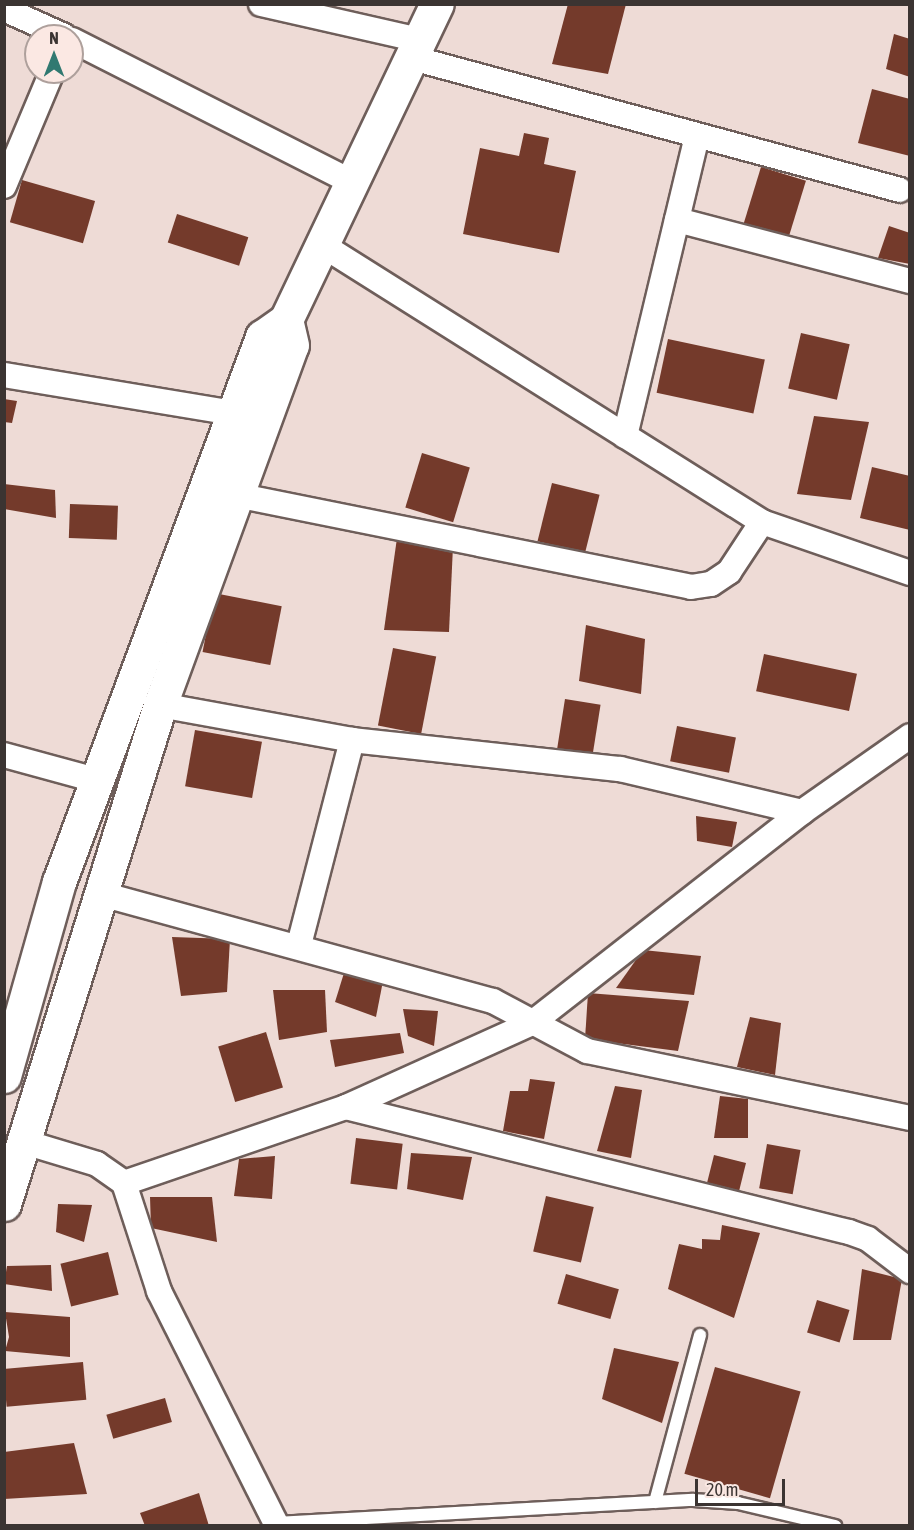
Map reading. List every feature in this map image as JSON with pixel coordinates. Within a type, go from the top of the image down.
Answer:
[{"type":"main road","points":[[4,1076],[59,882],[262,337],[286,320],[319,243],[354,183],[420,50],[437,4]]},
{"type":"main road","points":[[4,1204],[21,1141],[98,893],[160,705],[292,345],[286,320]]},
{"type":"street","points":[[261,4],[697,135],[900,190]]},
{"type":"street","points":[[4,9],[37,24]]},
{"type":"street","points":[[84,46],[354,183]]},
{"type":"street","points":[[4,186],[47,84]]},
{"type":"street","points":[[625,436],[697,135]]},
{"type":"street","points":[[677,220],[909,281]]},
{"type":"street","points":[[319,243],[762,522],[909,573]]},
{"type":"street","points":[[4,375],[233,413]]},
{"type":"street","points":[[236,495],[691,587],[711,584],[729,572],[762,522]]},
{"type":"street","points":[[160,705],[352,740],[620,769],[802,812]]},
{"type":"street","points":[[124,1183],[346,1107],[532,1023],[802,812],[909,736]]},
{"type":"street","points":[[299,945],[352,740]]},
{"type":"street","points":[[4,756],[96,780]]},
{"type":"street","points":[[98,893],[299,945],[493,1001],[586,1051],[909,1118]]},
{"type":"street","points":[[346,1107],[849,1232],[868,1239],[909,1271]]},
{"type":"street","points":[[21,1141],[97,1164],[124,1183],[159,1291],[276,1524]]},
{"type":"lane","points":[[655,1502],[700,1335]]},
{"type":"lane","points":[[276,1524],[655,1502],[738,1503],[835,1526]]},
{"type":"building","points":[[568,4],[626,4],[608,74],[552,64]]},
{"type":"building","points":[[894,34],[910,39],[910,77],[886,69]]},
{"type":"building","points":[[872,89],[910,99],[910,156],[858,143]]},
{"type":"building","points":[[524,133],[549,138],[544,164],[576,171],[559,253],[463,234],[480,148],[519,156]]},
{"type":"building","points":[[761,167],[806,181],[788,239],[743,225]]},
{"type":"building","points":[[22,180],[95,201],[83,243],[10,222]]},
{"type":"building","points":[[177,214],[248,237],[239,266],[168,243]]},
{"type":"building","points":[[889,226],[910,233],[910,264],[878,258]]},
{"type":"building","points":[[801,333],[850,344],[837,400],[788,389]]},
{"type":"building","points":[[668,339],[765,360],[753,413],[657,393]]},
{"type":"building","points":[[4,399],[17,401],[12,423],[4,422]]},
{"type":"building","points":[[814,416],[869,422],[851,500],[797,494]]},
{"type":"building","points":[[422,453],[470,468],[453,522],[405,508]]},
{"type":"building","points":[[872,467],[910,476],[910,530],[860,518]]},
{"type":"building","points":[[552,483],[600,495],[585,553],[537,541]]},
{"type":"building","points":[[4,484],[55,490],[56,518],[4,509]]},
{"type":"building","points":[[70,504],[118,506],[117,540],[69,538]]},
{"type":"building","points":[[397,538],[453,546],[449,632],[384,630]]},
{"type":"building","points":[[214,593],[282,606],[270,665],[203,652]]},
{"type":"building","points":[[586,625],[645,639],[641,694],[579,681]]},
{"type":"building","points":[[393,648],[436,656],[421,734],[378,726]]},
{"type":"building","points":[[764,654],[857,674],[849,711],[756,691]]},
{"type":"building","points":[[565,699],[601,705],[593,754],[557,748]]},
{"type":"building","points":[[677,726],[736,737],[729,773],[670,761]]},
{"type":"building","points":[[195,730],[262,742],[252,798],[185,786]]},
{"type":"building","points":[[696,816],[737,822],[732,847],[697,841]]},
{"type":"building","points":[[172,937],[230,939],[227,992],[181,996]]},
{"type":"building","points":[[643,950],[701,956],[694,995],[616,988]]},
{"type":"building","points":[[344,973],[383,981],[376,1017],[335,1002]]},
{"type":"building","points":[[273,990],[325,990],[327,1032],[279,1040]]},
{"type":"building","points":[[588,993],[689,1001],[678,1051],[585,1039]]},
{"type":"building","points":[[403,1009],[438,1011],[434,1046],[408,1036]]},
{"type":"building","points":[[750,1017],[781,1023],[775,1075],[737,1067]]},
{"type":"building","points":[[266,1032],[283,1087],[235,1102],[218,1047]]},
{"type":"building","points":[[400,1033],[404,1053],[335,1067],[330,1040]]},
{"type":"building","points":[[530,1079],[555,1082],[544,1139],[503,1131],[510,1091],[528,1091]]},
{"type":"building","points":[[615,1086],[642,1090],[631,1158],[597,1151]]},
{"type":"building","points":[[720,1096],[748,1099],[748,1138],[714,1138]]},
{"type":"building","points":[[356,1138],[403,1144],[397,1189],[350,1184]]},
{"type":"building","points":[[767,1144],[800,1150],[793,1194],[759,1188]]},
{"type":"building","points":[[411,1153],[472,1157],[463,1200],[407,1189]]},
{"type":"building","points":[[714,1155],[746,1163],[737,1198],[705,1190]]},
{"type":"building","points":[[275,1156],[272,1199],[234,1196],[239,1159]]},
{"type":"building","points":[[546,1196],[594,1207],[581,1263],[533,1252]]},
{"type":"building","points":[[150,1197],[212,1197],[217,1242],[151,1228]]},
{"type":"building","points":[[58,1204],[92,1205],[84,1242],[56,1232]]},
{"type":"building","points":[[722,1225],[760,1233],[734,1318],[668,1289],[679,1244],[702,1249],[702,1239],[720,1240]]},
{"type":"building","points":[[108,1252],[119,1295],[71,1307],[60,1264]]},
{"type":"building","points":[[51,1265],[52,1291],[4,1284],[7,1266]]},
{"type":"building","points":[[862,1269],[902,1279],[891,1340],[853,1340]]},
{"type":"building","points":[[566,1274],[619,1289],[610,1319],[557,1304]]},
{"type":"building","points":[[817,1300],[850,1310],[840,1342],[807,1333]]},
{"type":"building","points":[[5,1312],[70,1317],[70,1357],[5,1351],[9,1337]]},
{"type":"building","points":[[614,1348],[679,1362],[662,1423],[602,1399]]},
{"type":"building","points":[[83,1362],[86,1400],[7,1407],[4,1369]]},
{"type":"building","points":[[715,1367],[801,1392],[770,1498],[684,1474]]},
{"type":"building","points":[[165,1398],[172,1422],[113,1439],[106,1415]]},
{"type":"building","points":[[74,1443],[87,1494],[4,1499],[4,1452]]},
{"type":"building","points":[[199,1493],[209,1526],[145,1526],[140,1513]]}]
